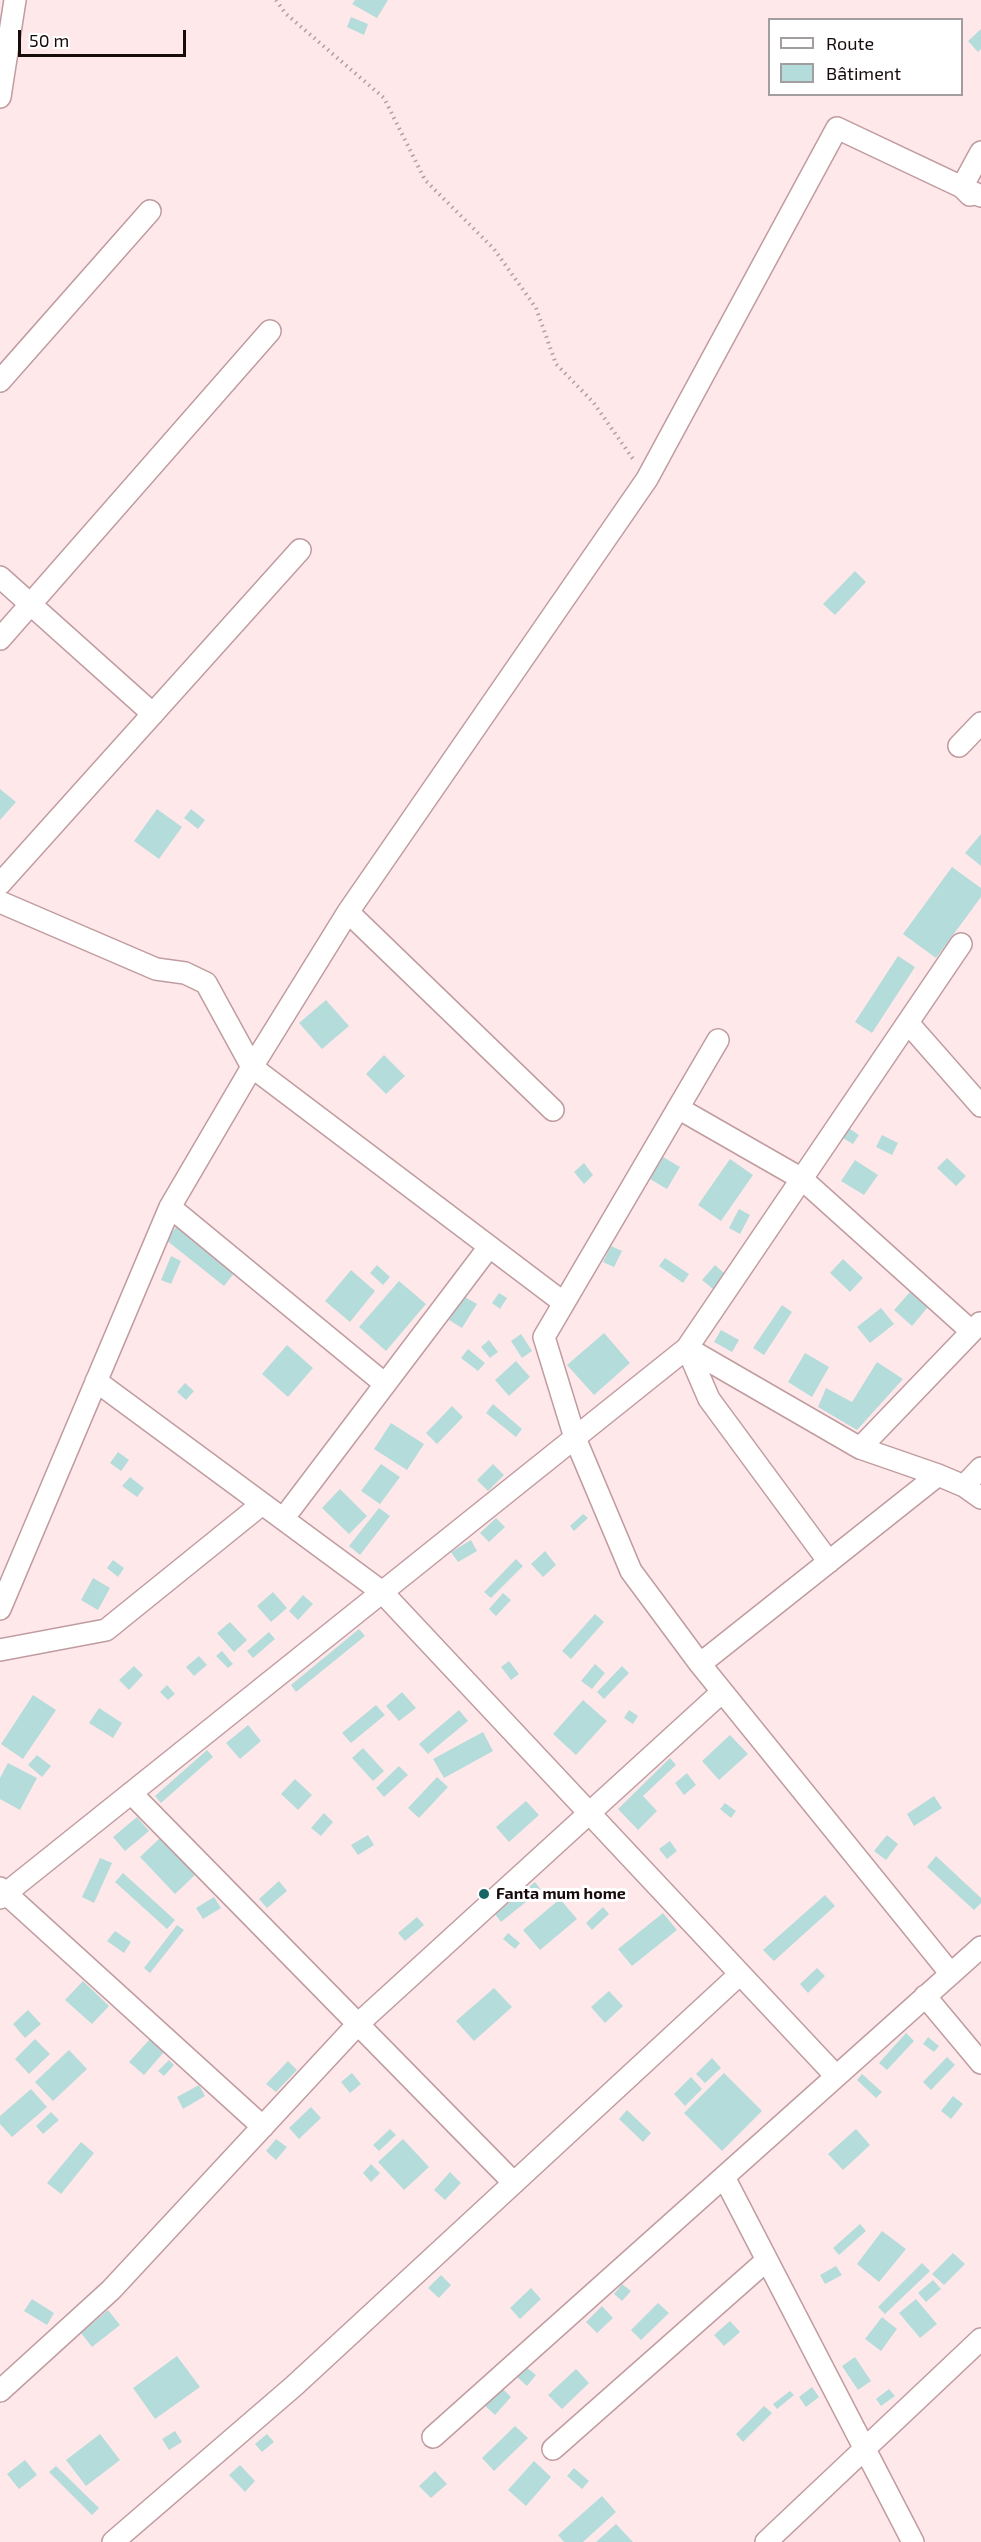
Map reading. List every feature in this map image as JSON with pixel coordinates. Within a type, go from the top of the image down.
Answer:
[{"type":"street","points":[[0,97],[15,0]]},
{"type":"street","points":[[0,1609],[170,1207],[252,1067],[348,912],[647,479],[837,128],[981,196]]},
{"type":"street","points":[[962,187],[981,152]]},
{"type":"street","points":[[962,187],[981,206]]},
{"type":"street","points":[[0,381],[150,211]]},
{"type":"street","points":[[0,639],[270,331]]},
{"type":"street","points":[[0,885],[300,550]]},
{"type":"street","points":[[0,578],[153,714]]},
{"type":"street","points":[[959,746],[981,723]]},
{"type":"street","points":[[0,902],[156,969],[185,973],[206,983],[252,1067],[564,1303]]},
{"type":"street","points":[[348,912],[553,1110]]},
{"type":"street","points":[[263,2127],[2,1893],[131,1793],[687,1348],[961,944]]},
{"type":"street","points":[[908,1023],[981,1106]]},
{"type":"street","points":[[718,1040],[544,1337],[575,1438],[631,1571],[722,1692],[951,1974]]},
{"type":"street","points":[[678,1108],[802,1179],[976,1327],[860,1448]]},
{"type":"street","points":[[170,1207],[384,1384]]},
{"type":"street","points":[[283,1519],[489,1247]]},
{"type":"street","points":[[687,1348],[860,1448],[938,1474],[973,1492],[981,1468]]},
{"type":"street","points":[[687,1348],[710,1399],[829,1562]]},
{"type":"street","points":[[96,1381],[382,1592],[836,2076]]},
{"type":"street","points":[[700,1664],[938,1474]]},
{"type":"street","points":[[0,1650],[106,1630],[262,1504]]},
{"type":"street","points":[[0,2391],[111,2290],[358,2024],[722,1692]]},
{"type":"street","points":[[131,1793],[514,2183]]},
{"type":"street","points":[[433,2437],[981,1947]]},
{"type":"street","points":[[113,2542],[294,2386],[740,1974]]},
{"type":"street","points":[[925,1996],[981,2063]]},
{"type":"street","points":[[724,2177],[913,2542]]},
{"type":"street","points":[[553,2450],[767,2260]]},
{"type":"street","points":[[766,2542],[981,2339]]},
{"type":"path","points":[[276,0],[285,13],[384,98],[425,180],[494,249],[536,308],[556,364],[593,402],[647,479]]},
{"type":"building","points":[[355,0],[388,0],[377,18],[352,4]]},
{"type":"building","points":[[351,17],[368,24],[364,35],[347,27]]},
{"type":"building","points":[[981,29],[981,49],[978,52],[968,41]]},
{"type":"building","points":[[855,571],[866,582],[835,615],[823,604]]},
{"type":"building","points":[[0,789],[16,802],[0,820]]},
{"type":"building","points":[[157,809],[182,827],[159,859],[134,841]]},
{"type":"building","points":[[191,809],[205,820],[198,829],[184,818]]},
{"type":"building","points":[[981,834],[981,866],[965,853]]},
{"type":"building","points":[[952,867],[981,888],[981,897],[936,958],[903,934]]},
{"type":"building","points":[[898,956],[915,967],[872,1033],[855,1022]]},
{"type":"building","points":[[326,1000],[349,1026],[322,1049],[299,1023]]},
{"type":"building","points":[[384,1055],[405,1076],[386,1094],[366,1074]]},
{"type":"building","points":[[847,1127],[859,1135],[853,1144],[841,1137]]},
{"type":"building","points":[[882,1135],[898,1143],[892,1155],[876,1147]]},
{"type":"building","points":[[663,1157],[680,1167],[667,1189],[650,1179]]},
{"type":"building","points":[[947,1158],[966,1176],[956,1186],[937,1168]]},
{"type":"building","points":[[730,1159],[753,1175],[721,1221],[698,1205]]},
{"type":"building","points":[[855,1160],[878,1175],[864,1195],[841,1181]]},
{"type":"building","points":[[584,1163],[593,1175],[584,1184],[574,1172]]},
{"type":"building","points":[[739,1209],[750,1215],[740,1234],[729,1228]]},
{"type":"building","points":[[177,1226],[235,1272],[224,1286],[166,1240]]},
{"type":"building","points":[[611,1246],[622,1251],[614,1267],[603,1262]]},
{"type":"building","points":[[171,1256],[181,1261],[171,1284],[161,1280]]},
{"type":"building","points":[[665,1258],[689,1274],[683,1283],[659,1266]]},
{"type":"building","points":[[843,1259],[863,1278],[850,1292],[830,1273]]},
{"type":"building","points":[[377,1265],[390,1277],[383,1285],[370,1273]]},
{"type":"building","points":[[715,1265],[725,1274],[713,1289],[702,1280]]},
{"type":"building","points":[[351,1270],[375,1291],[350,1322],[325,1301]]},
{"type":"building","points":[[399,1281],[426,1304],[386,1351],[359,1327]]},
{"type":"building","points":[[910,1292],[928,1307],[912,1326],[894,1310]]},
{"type":"building","points":[[499,1293],[507,1298],[500,1309],[492,1303]]},
{"type":"building","points":[[463,1296],[477,1304],[462,1328],[449,1320]]},
{"type":"building","points":[[782,1305],[792,1312],[764,1355],[753,1348]]},
{"type":"building","points":[[881,1308],[894,1324],[870,1343],[857,1327]]},
{"type":"building","points":[[721,1330],[739,1340],[732,1352],[714,1342]]},
{"type":"building","points":[[604,1333],[630,1363],[594,1395],[567,1365]]},
{"type":"building","points":[[521,1334],[532,1351],[522,1358],[511,1341]]},
{"type":"building","points":[[489,1340],[498,1352],[490,1358],[481,1347]]},
{"type":"building","points":[[287,1345],[313,1368],[288,1397],[262,1374]]},
{"type":"building","points":[[468,1349],[485,1363],[478,1371],[461,1358]]},
{"type":"building","points":[[805,1353],[829,1367],[812,1397],[788,1382]]},
{"type":"building","points":[[516,1361],[530,1377],[509,1396],[495,1380]]},
{"type":"building","points":[[877,1362],[903,1379],[857,1430],[818,1407],[826,1388],[852,1402]]},
{"type":"building","points":[[185,1383],[194,1391],[186,1400],[177,1392]]},
{"type":"building","points":[[493,1404],[522,1429],[516,1437],[486,1413]]},
{"type":"building","points":[[452,1406],[463,1417],[437,1444],[426,1433]]},
{"type":"building","points":[[391,1423],[424,1444],[407,1470],[374,1449]]},
{"type":"building","points":[[118,1452],[129,1460],[121,1471],[110,1463]]},
{"type":"building","points":[[381,1464],[400,1477],[380,1504],[361,1491]]},
{"type":"building","points":[[493,1464],[504,1475],[488,1491],[477,1480]]},
{"type":"building","points":[[130,1477],[144,1488],[137,1497],[122,1486]]},
{"type":"building","points":[[340,1489],[367,1516],[349,1534],[322,1508]]},
{"type":"building","points":[[379,1508],[390,1516],[360,1555],[349,1546]]},
{"type":"building","points":[[583,1514],[588,1518],[574,1531],[570,1526]]},
{"type":"building","points":[[496,1518],[505,1527],[489,1542],[480,1533]]},
{"type":"building","points":[[471,1540],[477,1551],[458,1562],[451,1552]]},
{"type":"building","points":[[545,1551],[556,1565],[543,1577],[531,1564]]},
{"type":"building","points":[[516,1559],[523,1566],[491,1598],[484,1592]]},
{"type":"building","points":[[113,1560],[124,1568],[118,1577],[107,1568]]},
{"type":"building","points":[[93,1578],[110,1588],[98,1610],[81,1600]]},
{"type":"building","points":[[273,1592],[287,1608],[271,1622],[257,1606]]},
{"type":"building","points":[[503,1593],[511,1600],[496,1616],[489,1609]]},
{"type":"building","points":[[303,1595],[313,1604],[298,1620],[289,1611]]},
{"type":"building","points":[[595,1614],[604,1622],[571,1659],[562,1651]]},
{"type":"building","points":[[230,1622],[247,1640],[234,1652],[217,1633]]},
{"type":"building","points":[[359,1629],[365,1636],[296,1692],[291,1685]]},
{"type":"building","points":[[269,1632],[275,1639],[253,1658],[247,1651]]},
{"type":"building","points":[[222,1651],[233,1664],[228,1668],[216,1656]]},
{"type":"building","points":[[199,1656],[207,1665],[194,1676],[186,1667]]},
{"type":"building","points":[[509,1661],[519,1674],[511,1680],[501,1667]]},
{"type":"building","points":[[595,1664],[605,1673],[592,1689],[581,1681]]},
{"type":"building","points":[[134,1666],[143,1675],[129,1690],[119,1680]]},
{"type":"building","points":[[622,1666],[629,1673],[604,1699],[597,1692]]},
{"type":"building","points":[[167,1685],[175,1694],[168,1700],[160,1692]]},
{"type":"building","points":[[402,1692],[416,1708],[399,1721],[386,1706]]},
{"type":"building","points":[[33,1695],[56,1710],[23,1759],[1,1744]]},
{"type":"building","points":[[583,1700],[607,1721],[576,1755],[553,1734]]},
{"type":"building","points":[[376,1705],[385,1715],[351,1743],[342,1733]]},
{"type":"building","points":[[99,1708],[122,1723],[113,1738],[89,1723]]},
{"type":"building","points":[[459,1710],[468,1721],[428,1754],[419,1744]]},
{"type":"building","points":[[629,1710],[638,1716],[633,1724],[624,1718]]},
{"type":"building","points":[[248,1725],[261,1741],[240,1759],[226,1743]]},
{"type":"building","points":[[483,1732],[493,1751],[444,1778],[433,1759]]},
{"type":"building","points":[[730,1735],[748,1754],[719,1780],[702,1761]]},
{"type":"building","points":[[363,1748],[384,1771],[373,1781],[352,1758]]},
{"type":"building","points":[[207,1750],[213,1757],[161,1803],[155,1796]]},
{"type":"building","points":[[37,1755],[51,1766],[42,1777],[28,1765]]},
{"type":"building","points":[[670,1758],[676,1765],[643,1796],[657,1811],[638,1830],[618,1809]]},
{"type":"building","points":[[8,1763],[37,1778],[20,1810],[0,1799],[0,1778]]},
{"type":"building","points":[[399,1766],[408,1775],[384,1797],[376,1788]]},
{"type":"building","points":[[687,1773],[696,1785],[684,1795],[675,1783]]},
{"type":"building","points":[[437,1777],[448,1787],[419,1818],[408,1808]]},
{"type":"building","points":[[295,1779],[312,1795],[298,1810],[281,1794]]},
{"type":"building","points":[[934,1796],[942,1808],[914,1826],[907,1814]]},
{"type":"building","points":[[526,1801],[539,1815],[509,1842],[496,1827]]},
{"type":"building","points":[[725,1803],[736,1811],[731,1818],[720,1809]]},
{"type":"building","points":[[324,1813],[333,1822],[321,1836],[311,1828]]},
{"type":"building","points":[[137,1817],[149,1831],[125,1851],[113,1837]]},
{"type":"building","points":[[368,1835],[374,1845],[358,1855],[351,1845]]},
{"type":"building","points":[[887,1835],[898,1844],[886,1860],[874,1851]]},
{"type":"building","points":[[160,1838],[196,1874],[175,1894],[140,1857]]},
{"type":"building","points":[[670,1841],[677,1851],[667,1859],[659,1849]]},
{"type":"building","points":[[936,1856],[981,1898],[981,1903],[974,1910],[927,1867]]},
{"type":"building","points":[[100,1858],[112,1863],[94,1903],[82,1897]]},
{"type":"building","points":[[123,1873],[175,1920],[167,1929],[115,1882]]},
{"type":"building","points":[[279,1881],[287,1891],[267,1908],[259,1899]]},
{"type":"building","points":[[535,1882],[541,1890],[501,1922],[495,1914]]},
{"type":"building","points":[[825,1895],[835,1906],[774,1961],[763,1950]]},
{"type":"building","points":[[214,1897],[221,1908],[203,1919],[196,1908]]},
{"type":"building","points":[[560,1899],[577,1919],[540,1950],[523,1930]]},
{"type":"building","points":[[603,1907],[609,1914],[592,1930],[586,1923]]},
{"type":"building","points":[[663,1913],[677,1930],[632,1966],[618,1949]]},
{"type":"building","points":[[417,1917],[424,1925],[405,1941],[398,1933]]},
{"type":"building","points":[[177,1925],[184,1930],[150,1973],[144,1968]]},
{"type":"building","points":[[115,1931],[131,1942],[124,1953],[107,1941]]},
{"type":"building","points":[[508,1933],[520,1943],[515,1949],[503,1939]]},
{"type":"building","points":[[817,1968],[825,1976],[808,1993],[800,1984]]},
{"type":"building","points":[[83,1981],[109,2006],[92,2024],[65,2000]]},
{"type":"building","points":[[494,1988],[512,2007],[474,2041],[456,2021]]},
{"type":"building","points":[[609,1991],[623,2006],[605,2023],[591,2007]]},
{"type":"building","points":[[28,2010],[41,2024],[25,2038],[13,2024]]},
{"type":"building","points":[[906,2033],[914,2041],[887,2070],[879,2063]]},
{"type":"building","points":[[928,2037],[939,2046],[934,2052],[923,2044]]},
{"type":"building","points":[[35,2039],[50,2054],[29,2074],[15,2059]]},
{"type":"building","points":[[150,2039],[164,2052],[144,2075],[129,2062]]},
{"type":"building","points":[[69,2050],[87,2069],[53,2101],[35,2082]]},
{"type":"building","points":[[947,2057],[955,2065],[931,2090],[923,2082]]},
{"type":"building","points":[[712,2058],[721,2068],[705,2083],[696,2074]]},
{"type":"building","points":[[169,2060],[174,2065],[164,2076],[158,2071]]},
{"type":"building","points":[[288,2061],[297,2070],[276,2092],[266,2084]]},
{"type":"building","points":[[352,2073],[361,2084],[350,2093],[341,2082]]},
{"type":"building","points":[[724,2073],[762,2111],[722,2151],[684,2113]]},
{"type":"building","points":[[862,2074],[882,2092],[876,2098],[857,2080]]},
{"type":"building","points":[[691,2077],[702,2089],[685,2106],[674,2094]]},
{"type":"building","points":[[199,2085],[205,2096],[183,2109],[177,2097]]},
{"type":"building","points":[[31,2089],[47,2107],[12,2137],[0,2124],[0,2116]]},
{"type":"building","points":[[953,2096],[963,2104],[951,2119],[941,2111]]},
{"type":"building","points":[[311,2107],[321,2118],[299,2139],[289,2128]]},
{"type":"building","points":[[627,2110],[651,2133],[643,2142],[619,2119]]},
{"type":"building","points":[[51,2112],[59,2120],[43,2134],[36,2126]]},
{"type":"building","points":[[390,2129],[396,2135],[379,2151],[373,2145]]},
{"type":"building","points":[[856,2129],[870,2145],[843,2170],[828,2154]]},
{"type":"building","points":[[276,2139],[287,2147],[276,2160],[266,2151]]},
{"type":"building","points":[[403,2139],[429,2167],[404,2190],[378,2162]]},
{"type":"building","points":[[81,2142],[94,2153],[61,2194],[47,2183]]},
{"type":"building","points":[[371,2164],[380,2173],[371,2182],[363,2173]]},
{"type":"building","points":[[450,2172],[461,2183],[445,2200],[434,2190]]},
{"type":"building","points":[[860,2224],[866,2231],[839,2255],[833,2248]]},
{"type":"building","points":[[882,2231],[906,2249],[879,2282],[857,2264]]},
{"type":"building","points":[[953,2253],[965,2264],[944,2285],[932,2274]]},
{"type":"building","points":[[922,2263],[930,2271],[885,2314],[878,2307]]},
{"type":"building","points":[[836,2266],[842,2275],[825,2284],[820,2275]]},
{"type":"building","points":[[441,2275],[451,2285],[439,2298],[428,2288]]},
{"type":"building","points":[[933,2280],[941,2289],[926,2302],[918,2293]]},
{"type":"building","points":[[622,2284],[631,2291],[622,2301],[614,2294]]},
{"type":"building","points":[[531,2288],[541,2299],[520,2319],[510,2308]]},
{"type":"building","points":[[32,2299],[54,2313],[47,2325],[24,2311]]},
{"type":"building","points":[[916,2299],[937,2324],[920,2338],[899,2313]]},
{"type":"building","points":[[658,2303],[669,2313],[641,2340],[631,2330]]},
{"type":"building","points":[[602,2306],[613,2318],[597,2333],[586,2322]]},
{"type":"building","points":[[108,2310],[120,2325],[92,2347],[81,2333]]},
{"type":"building","points":[[882,2317],[897,2329],[881,2351],[865,2339]]},
{"type":"building","points":[[730,2321],[740,2332],[724,2346],[714,2335]]},
{"type":"building","points":[[177,2356],[200,2387],[155,2419],[133,2388]]},
{"type":"building","points":[[855,2357],[871,2381],[858,2390],[842,2366]]},
{"type":"building","points":[[526,2367],[536,2375],[527,2386],[517,2377]]},
{"type":"building","points":[[576,2369],[589,2383],[562,2409],[548,2395]]},
{"type":"building","points":[[497,2383],[511,2397],[495,2415],[480,2401]]},
{"type":"building","points":[[812,2387],[819,2397],[806,2407],[799,2397]]},
{"type":"building","points":[[889,2389],[895,2396],[881,2406],[876,2399]]},
{"type":"building","points":[[790,2391],[794,2395],[777,2409],[773,2404]]},
{"type":"building","points":[[764,2406],[772,2413],[743,2442],[736,2434]]},
{"type":"building","points":[[515,2426],[528,2438],[494,2471],[482,2458]]},
{"type":"building","points":[[175,2431],[182,2442],[169,2450],[162,2439]]},
{"type":"building","points":[[100,2434],[120,2460],[86,2486],[66,2460]]},
{"type":"building","points":[[267,2434],[274,2442],[262,2452],[255,2444]]},
{"type":"building","points":[[25,2460],[37,2475],[19,2489],[7,2474]]},
{"type":"building","points":[[534,2461],[551,2477],[526,2506],[508,2490]]},
{"type":"building","points":[[240,2465],[255,2481],[245,2492],[229,2475]]},
{"type":"building","points":[[56,2466],[99,2508],[92,2515],[49,2472]]},
{"type":"building","points":[[574,2468],[589,2481],[582,2489],[567,2476]]},
{"type":"building","points":[[435,2471],[447,2484],[431,2498],[419,2486]]},
{"type":"building","points":[[602,2496],[616,2512],[583,2542],[564,2542],[558,2535]]},
{"type":"building","points":[[616,2524],[633,2542],[596,2542]]},
{"type":"place","name":"Fanta mum home","points":[[484,1894]]}]
